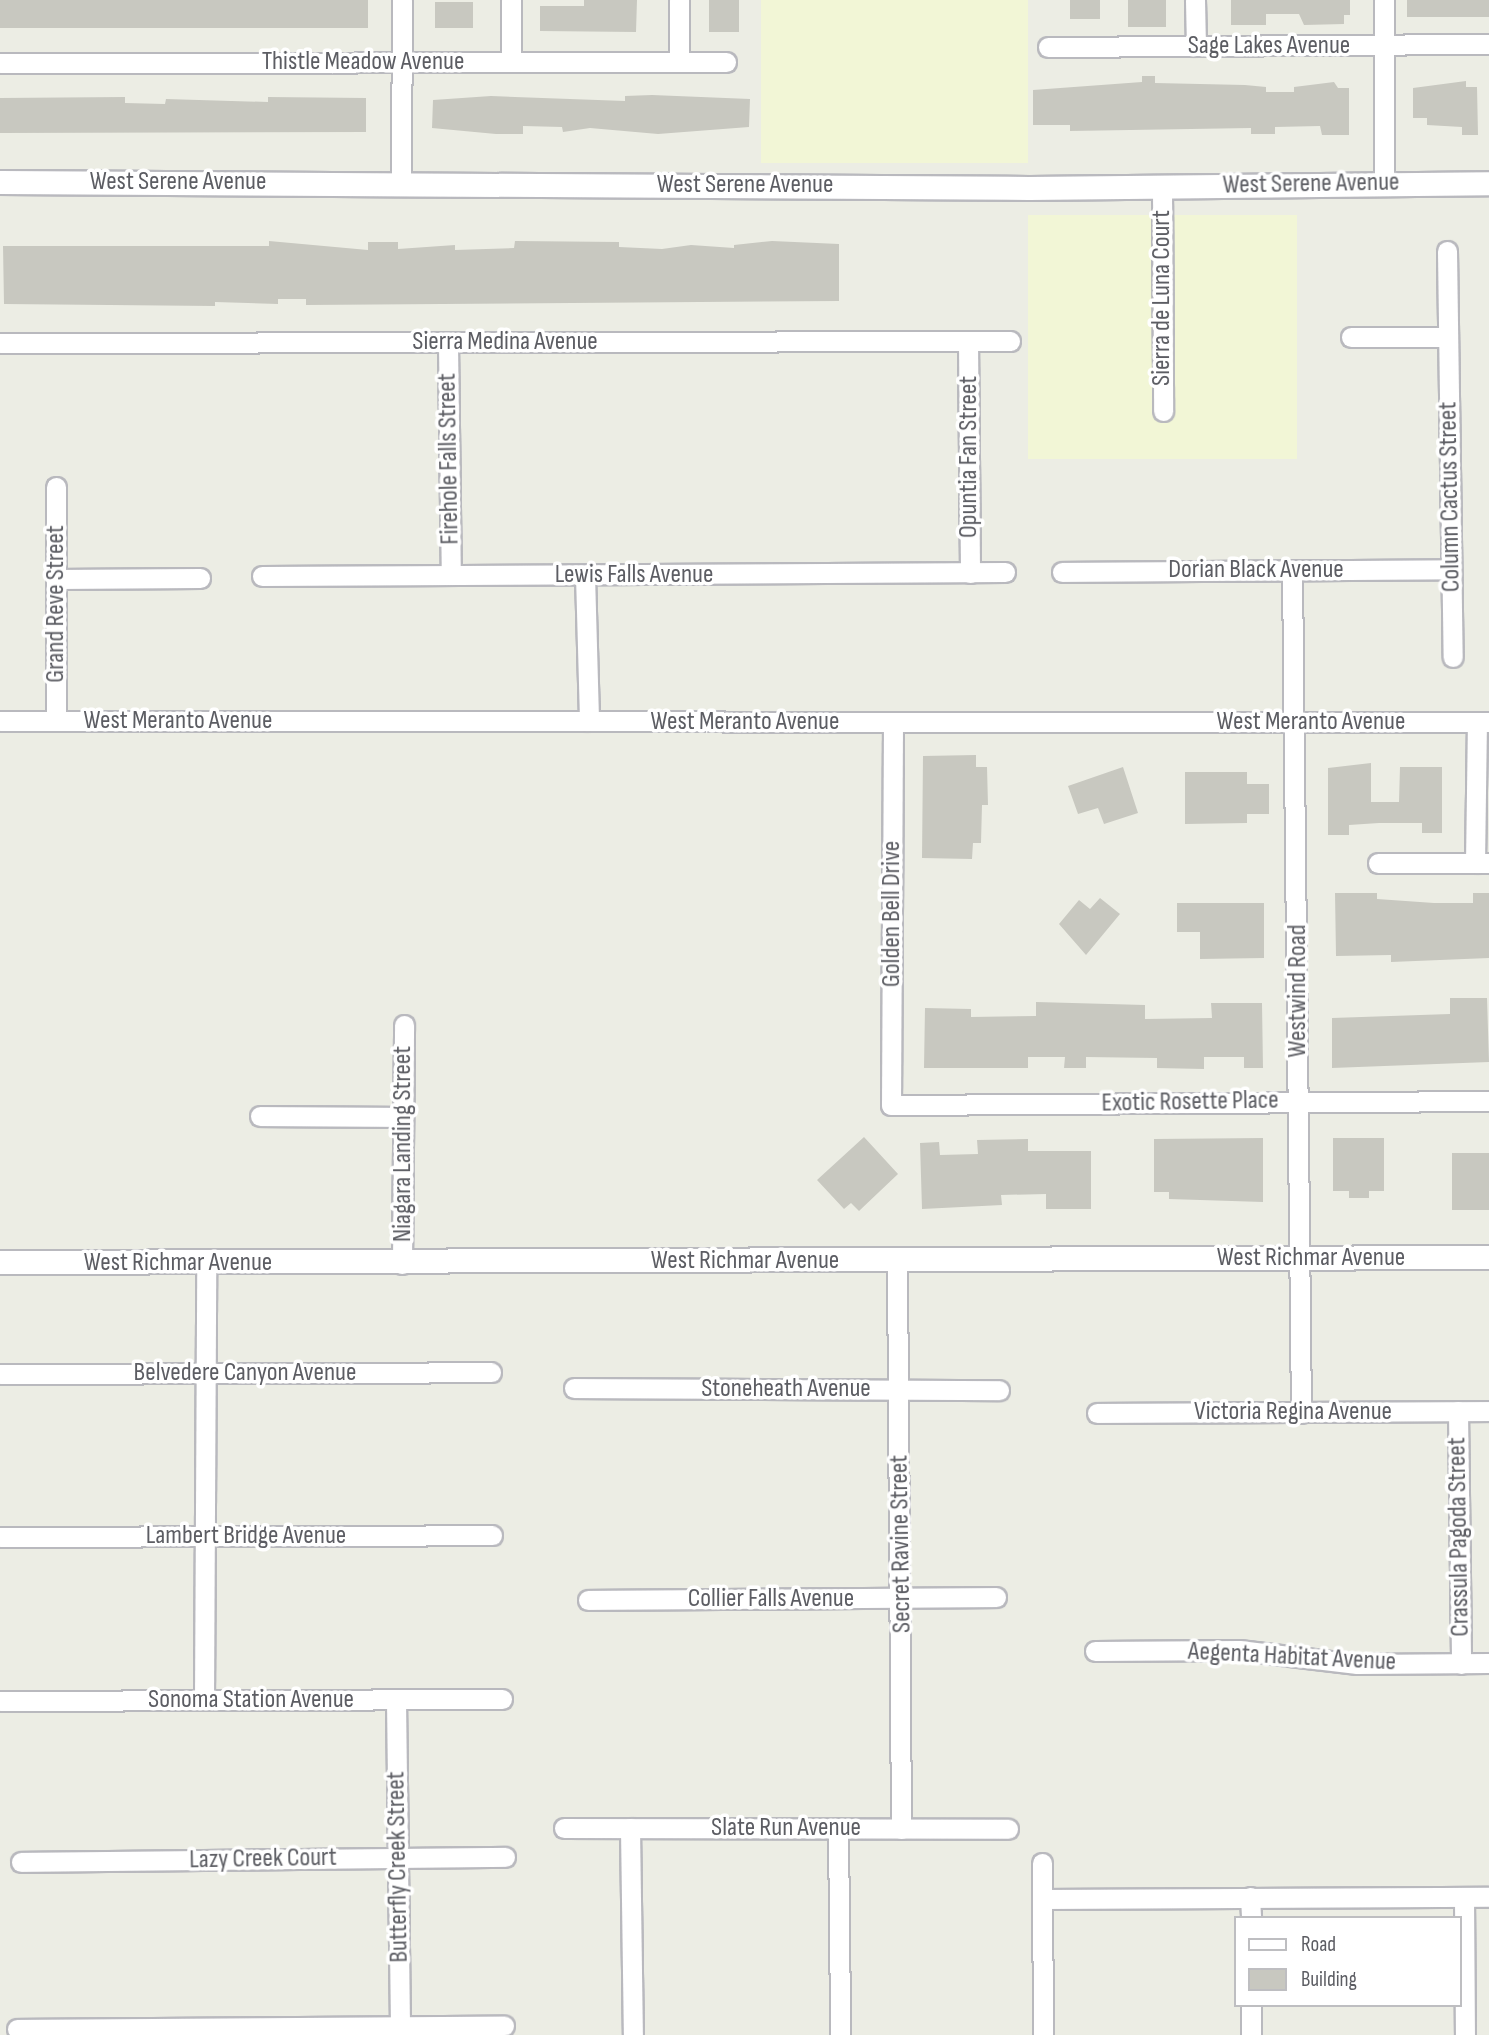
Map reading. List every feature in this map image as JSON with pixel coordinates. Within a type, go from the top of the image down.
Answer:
[{"type":"street","points":[[401,183],[402,0]]},
{"type":"street","points":[[511,0],[511,62]]},
{"type":"street","points":[[679,0],[679,61]]},
{"type":"street","points":[[1195,0],[1196,46]]},
{"type":"street","points":[[1384,0],[1384,183]]},
{"type":"street","name":"Sage Lakes Avenue","points":[[1048,47],[1489,44]]},
{"type":"street","name":"Thistle Meadow Avenue","points":[[0,63],[726,62]]},
{"type":"street","name":"West Serene Avenue","points":[[0,182],[1162,186],[1489,183]]},
{"type":"street","name":"Sierra de Luna Court","points":[[1162,186],[1163,411]]},
{"type":"street","name":"Column Cactus Street","points":[[1447,251],[1453,657]]},
{"type":"street","points":[[1350,337],[1447,337]]},
{"type":"street","name":"Opuntia Fan Street","points":[[968,341],[970,573]]},
{"type":"street","name":"Sierra Medina Avenue","points":[[0,343],[1010,341]]},
{"type":"street","name":"Firehole Falls Street","points":[[448,343],[451,575]]},
{"type":"street","name":"Grand Reve Street","points":[[56,487],[56,720]]},
{"type":"street","name":"Dorian Black Avenue","points":[[1062,572],[1451,569]]},
{"type":"street","name":"Westwind Road","points":[[1292,570],[1296,722],[1301,1413]]},
{"type":"street","name":"Lewis Falls Avenue","points":[[262,576],[1005,572]]},
{"type":"street","points":[[585,575],[589,721]]},
{"type":"street","points":[[56,579],[200,578]]},
{"type":"street","name":"West Meranto Avenue","points":[[0,721],[893,724],[1483,722]]},
{"type":"street","points":[[1378,863],[1482,863],[1483,722]]},
{"type":"street","name":"Golden Bell Drive","points":[[891,1105],[893,724]]},
{"type":"street","name":"Niagara Landing Street","points":[[402,1264],[404,1025]]},
{"type":"street","name":"Exotic Rosette Place","points":[[891,1105],[1489,1101]]},
{"type":"street","points":[[260,1116],[403,1117]]},
{"type":"street","name":"West Richmar Avenue","points":[[0,1262],[402,1264],[1489,1257]]},
{"type":"street","name":"Secret Ravine Street","points":[[897,1260],[902,1599],[901,1829]]},
{"type":"street","points":[[204,1700],[206,1263]]},
{"type":"street","name":"Belvedere Canyon Avenue","points":[[0,1374],[491,1372]]},
{"type":"street","name":"Stoneheath Avenue","points":[[574,1388],[999,1390]]},
{"type":"street","name":"Crassula Pagoda Street","points":[[1458,1411],[1461,1664]]},
{"type":"street","name":"Victoria Regina Avenue","points":[[1097,1413],[1489,1411]]},
{"type":"street","name":"Lambert Bridge Avenue","points":[[0,1537],[492,1535]]},
{"type":"street","name":"Collier Falls Avenue","points":[[588,1600],[996,1597]]},
{"type":"street","name":"Aegenta Habitat Avenue","points":[[1095,1651],[1239,1650],[1357,1664],[1489,1663]]},
{"type":"street","name":"Butterfly Creek Street","points":[[396,1699],[400,2031]]},
{"type":"street","name":"Sonoma Station Avenue","points":[[0,1701],[502,1699]]},
{"type":"street","name":"Slate Run Avenue","points":[[565,1828],[1008,1829]]},
{"type":"street","points":[[630,1828],[633,2035]]},
{"type":"street","points":[[838,1828],[840,2035]]},
{"type":"street","name":"Lazy Creek Court","points":[[21,1862],[505,1857]]},
{"type":"street","points":[[1042,1863],[1043,2035]]},
{"type":"street","points":[[1250,1897],[1251,1916]]},
{"type":"street","points":[[1464,1897],[1465,2035]]},
{"type":"street","points":[[1043,1899],[1489,1897]]},
{"type":"street","points":[[1251,2007],[1251,2035]]},
{"type":"street","points":[[17,2029],[400,2031],[504,2026]]},
{"type":"sand","points":[[761,0],[1028,0],[1028,163],[761,163]]},
{"type":"sand","points":[[1028,215],[1297,215],[1297,459],[1028,459]]},
{"type":"building","points":[[0,0],[368,0],[368,28],[0,28]]},
{"type":"building","points":[[584,0],[637,0],[636,32],[540,31],[540,6],[584,6]]},
{"type":"building","points":[[709,0],[739,0],[739,32],[709,32]]},
{"type":"building","points":[[1070,0],[1100,0],[1100,19],[1070,19]]},
{"type":"building","points":[[1128,0],[1166,0],[1166,27],[1128,27]]},
{"type":"building","points":[[1231,0],[1350,0],[1350,15],[1344,15],[1344,24],[1304,25],[1299,14],[1266,14],[1266,25],[1231,25]]},
{"type":"building","points":[[1407,0],[1489,0],[1489,17],[1407,17]]},
{"type":"building","points":[[435,2],[473,2],[473,28],[435,28]]},
{"type":"building","points":[[1142,76],[1155,76],[1155,83],[1245,85],[1266,87],[1266,92],[1294,92],[1294,87],[1334,82],[1338,88],[1349,88],[1349,135],[1322,135],[1320,126],[1275,127],[1275,134],[1251,134],[1251,128],[1070,131],[1070,125],[1033,125],[1033,90],[1142,82]]},
{"type":"building","points":[[1466,81],[1466,87],[1477,87],[1478,135],[1462,135],[1462,127],[1427,125],[1427,118],[1413,118],[1413,88]]},
{"type":"building","points":[[491,96],[625,101],[625,96],[750,99],[749,127],[658,134],[590,128],[563,132],[562,127],[523,126],[523,134],[432,128],[433,100]]},
{"type":"building","points":[[125,97],[125,103],[165,104],[166,99],[268,102],[268,97],[366,98],[366,132],[0,133],[0,98]]},
{"type":"building","points":[[269,241],[368,250],[368,242],[398,242],[398,249],[455,245],[455,250],[514,248],[515,241],[619,242],[619,247],[662,249],[691,245],[734,248],[734,245],[772,241],[839,244],[839,301],[306,305],[306,299],[278,299],[278,304],[215,302],[215,306],[4,304],[3,246],[269,246]]},
{"type":"building","points":[[976,755],[976,767],[987,767],[988,805],[982,805],[981,843],[973,843],[972,859],[922,858],[923,756]]},
{"type":"building","points":[[1371,763],[1371,802],[1399,802],[1400,767],[1442,767],[1442,833],[1422,833],[1422,823],[1379,823],[1349,825],[1349,835],[1328,835],[1328,768]]},
{"type":"building","points":[[1123,767],[1138,813],[1104,824],[1098,808],[1078,814],[1068,786]]},
{"type":"building","points":[[1185,772],[1247,772],[1247,784],[1269,784],[1269,814],[1247,814],[1247,823],[1185,824]]},
{"type":"building","points":[[1335,893],[1377,893],[1377,899],[1473,903],[1473,893],[1489,893],[1489,958],[1391,962],[1391,955],[1336,956]]},
{"type":"building","points":[[1100,898],[1120,914],[1086,955],[1059,924],[1079,900],[1090,909]]},
{"type":"building","points":[[1177,903],[1264,903],[1264,958],[1200,959],[1200,932],[1177,932]]},
{"type":"building","points":[[1450,998],[1487,998],[1489,1062],[1332,1068],[1332,1018],[1450,1014]]},
{"type":"building","points":[[1036,1002],[1145,1005],[1145,1019],[1212,1018],[1211,1003],[1262,1003],[1263,1068],[1244,1068],[1244,1057],[1204,1057],[1204,1069],[1157,1068],[1157,1058],[1086,1057],[1086,1068],[1064,1068],[1065,1057],[1028,1057],[1028,1068],[924,1068],[925,1008],[971,1009],[971,1017],[1036,1016]]},
{"type":"building","points":[[864,1137],[898,1174],[859,1211],[851,1203],[844,1209],[817,1180]]},
{"type":"building","points":[[1263,1138],[1263,1202],[1169,1199],[1169,1192],[1154,1192],[1154,1139]]},
{"type":"building","points":[[1333,1138],[1384,1138],[1384,1191],[1369,1191],[1369,1198],[1349,1198],[1349,1191],[1333,1191]]},
{"type":"building","points":[[1028,1139],[1028,1151],[1091,1151],[1091,1209],[1046,1209],[1046,1194],[1001,1195],[1002,1205],[922,1209],[920,1143],[939,1142],[940,1155],[978,1154],[977,1140]]},
{"type":"building","points":[[1452,1153],[1489,1153],[1489,1210],[1452,1210]]}]
